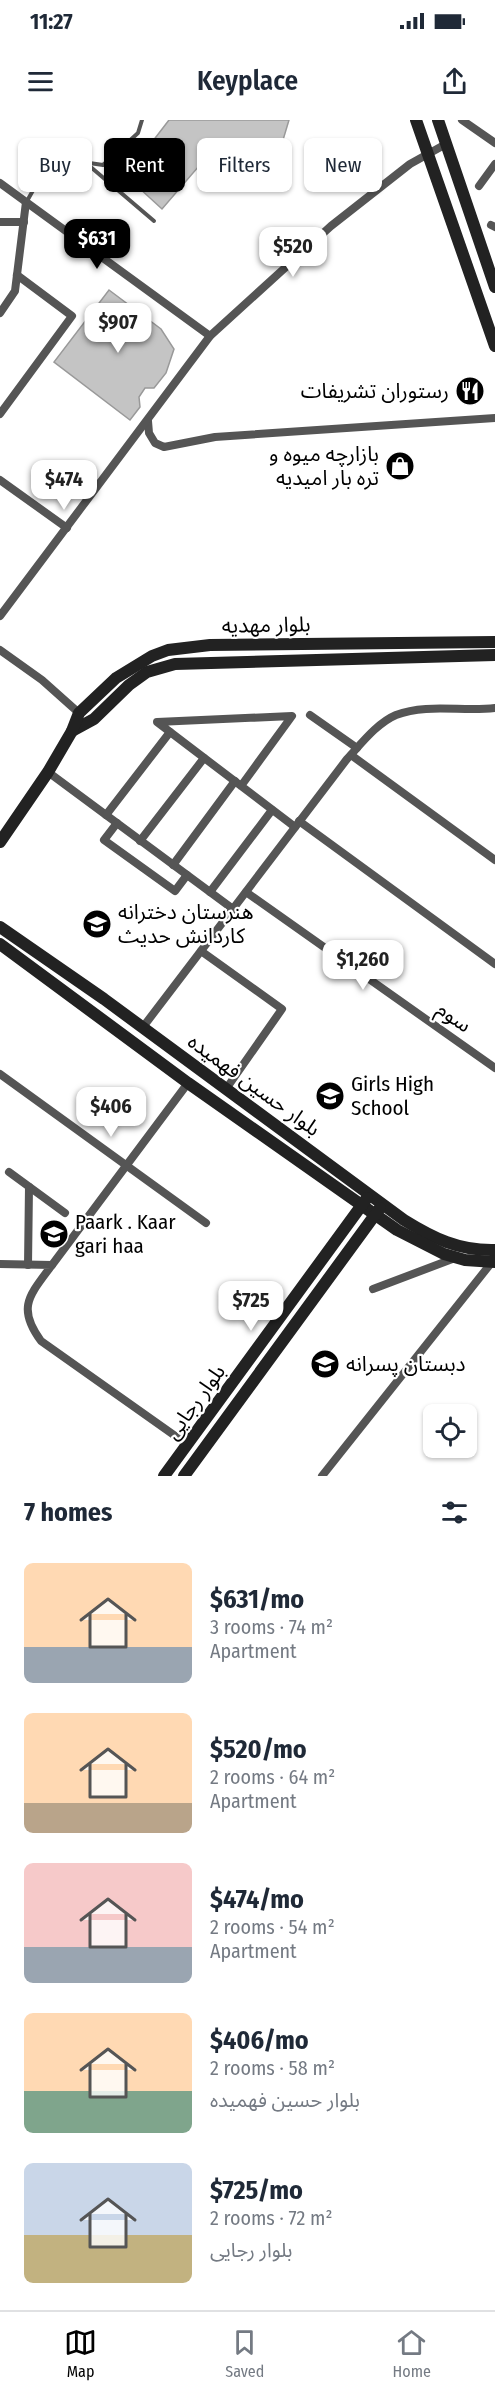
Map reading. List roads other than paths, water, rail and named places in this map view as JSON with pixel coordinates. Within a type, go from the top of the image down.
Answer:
[{"type":"street","points":[[416,120],[495,346]]},
{"type":"street","points":[[438,120],[495,287]]},
{"type":"street","points":[[462,120],[495,143]]},
{"type":"street","points":[[0,616],[210,336],[331,226],[410,164],[446,144]]},
{"type":"street","points":[[479,186],[495,164]]},
{"type":"street","points":[[0,183],[210,336]]},
{"type":"street","points":[[0,313],[15,291],[26,202]]},
{"type":"street","points":[[0,222],[24,222]]},
{"type":"street","points":[[0,414],[72,316],[17,275]]},
{"type":"street","points":[[135,439],[164,447],[216,437],[495,418]]},
{"type":"street","points":[[148,421],[149,433],[155,443]]},
{"type":"street","points":[[2,486],[67,528]]},
{"type":"street","name":"بلوار مهدیه","points":[[0,842],[48,772],[72,731],[79,713],[116,678],[152,656],[180,647],[495,642]]},
{"type":"street","points":[[0,650],[42,680],[79,713]]},
{"type":"street","name":"بلوار مهدیه","points":[[72,731],[94,719],[129,685],[147,672],[175,664],[495,655]]},
{"type":"street","points":[[143,1027],[297,824],[372,732],[396,715],[426,710],[495,708]]},
{"type":"street","points":[[310,715],[354,752],[495,860]]},
{"type":"street","points":[[173,865],[238,784],[292,716],[157,722],[170,732],[204,758],[238,784],[272,810],[297,824],[495,964]]},
{"type":"street","points":[[106,815],[170,732]]},
{"type":"street","points":[[140,841],[204,758]]},
{"type":"street","points":[[48,772],[233,909]]},
{"type":"street","points":[[210,892],[272,810]]},
{"type":"street","points":[[117,823],[104,840],[113,847],[175,891],[187,875]]},
{"type":"street","name":"سوم","points":[[246,892],[495,1068]]},
{"type":"street","name":"بلوار حسین فهمیده","points":[[0,927],[143,1027],[226,1089],[366,1200]]},
{"type":"street","name":"بلوار حسین فهمیده","points":[[0,944],[188,1083],[366,1200],[424,1245],[456,1257],[494,1258]]},
{"type":"street","points":[[201,951],[282,1009],[226,1089]]},
{"type":"street","points":[[0,1074],[206,1223]]},
{"type":"street","points":[[188,1083],[34,1289],[26,1312],[32,1328],[41,1341],[188,1445]]},
{"type":"street","points":[[9,1172],[64,1213]]},
{"type":"street","points":[[28,1265],[29,1187]]},
{"type":"street","name":"بلوار رجایی","points":[[164,1476],[366,1200]]},
{"type":"street","name":"بلوار حسین فهمیده","points":[[379,1209],[447,1244],[494,1258]]},
{"type":"street","name":"بلوار رجایی","points":[[184,1476],[379,1209]]},
{"type":"street","points":[[373,1289],[456,1257]]},
{"type":"street","points":[[322,1476],[494,1258]]},
{"type":"street","points":[[0,1264],[52,1265]]},
{"type":"lane","points":[[92,163],[103,165],[138,133],[142,120]]},
{"type":"lane","points":[[92,167],[154,222]]},
{"type":"lane","points":[[26,202],[32,192]]},
{"type":"place","name":"رستوران تشریفات","points":[[470,391]]},
{"type":"place","name":"بازارچه میوه و تره بار امیدیه","points":[[400,466]]},
{"type":"place","name":"هنرستان دخترانه کاردانش حدیث","points":[[97,924]]},
{"type":"place","name":"Girls High School","points":[[330,1096]]},
{"type":"place","name":"Paark . Kaar gari haa","points":[[54,1234]]},
{"type":"place","name":"دبستان پسرانه","points":[[325,1364]]}]
